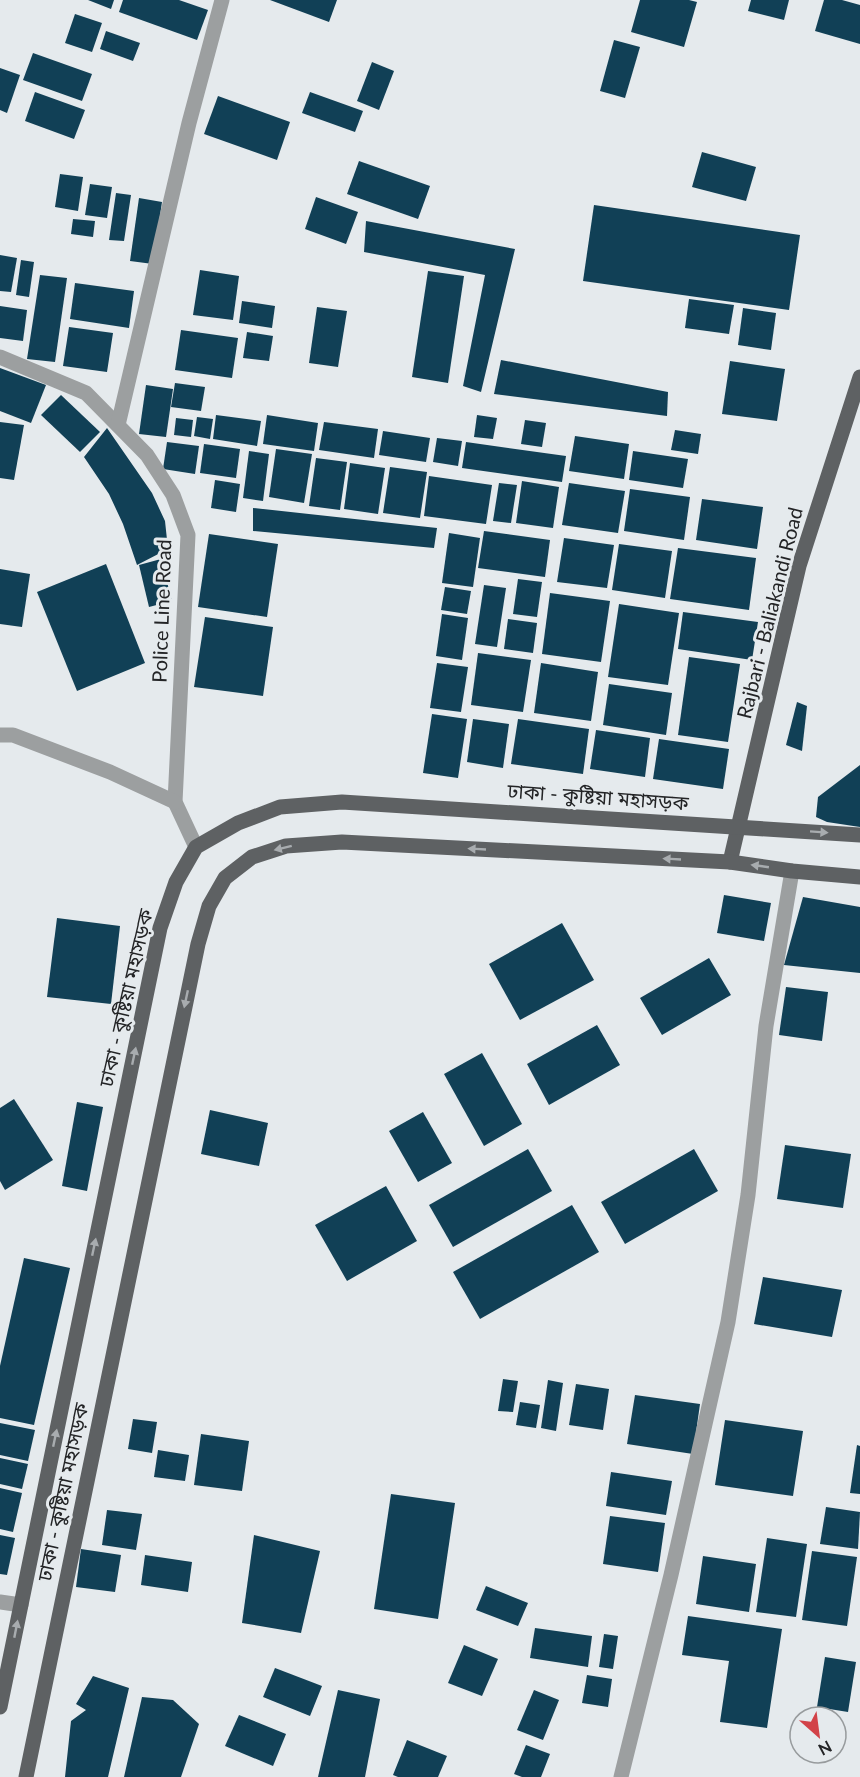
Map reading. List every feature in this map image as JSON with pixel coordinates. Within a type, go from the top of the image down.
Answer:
[{"type":"main road","name":"Rajbari - Baliakandi Road","points":[[730,862],[799,566],[860,376]]},
{"type":"main road","name":"ঢাকা - কুষ্টিয়া মহাসড়ক","points":[[0,1707],[160,928],[176,882],[196,847],[237,823],[280,807],[342,802],[860,835]]},
{"type":"main road","name":"ঢাকা - কুষ্টিয়া মহাসড়ক","points":[[26,1777],[198,944],[209,906],[225,878],[252,857],[286,846],[342,842],[730,862],[792,871],[860,877]]},
{"type":"street","points":[[118,425],[189,123],[222,0]]},
{"type":"street","name":"Police Line Road","points":[[0,357],[86,393],[147,455],[173,495],[188,535],[175,802],[196,847]]},
{"type":"street","points":[[0,735],[13,735],[110,772],[175,802]]},
{"type":"street","points":[[621,1777],[671,1575],[728,1323],[748,1195],[766,1026],[792,871]]},
{"type":"street","points":[[0,1602],[21,1605]]},
{"type":"building","points":[[88,0],[114,0],[111,9]]},
{"type":"building","points":[[123,0],[179,0],[208,10],[197,40],[119,12]]},
{"type":"building","points":[[270,0],[337,0],[329,22]]},
{"type":"building","points":[[640,0],[697,2],[684,47],[631,32]]},
{"type":"building","points":[[751,0],[789,0],[784,20],[748,11]]},
{"type":"building","points":[[824,0],[842,0],[860,5],[860,44],[815,31]]},
{"type":"building","points":[[75,14],[102,23],[92,52],[65,43]]},
{"type":"building","points":[[106,31],[140,43],[133,61],[100,49]]},
{"type":"building","points":[[614,40],[640,47],[625,98],[600,91]]},
{"type":"building","points":[[33,53],[92,74],[82,101],[23,80]]},
{"type":"building","points":[[372,62],[394,71],[379,110],[357,101]]},
{"type":"building","points":[[0,68],[20,75],[7,113],[0,110]]},
{"type":"building","points":[[35,92],[85,110],[74,139],[25,121]]},
{"type":"building","points":[[310,92],[363,111],[355,132],[302,113]]},
{"type":"building","points":[[218,96],[290,122],[277,160],[204,134]]},
{"type":"building","points":[[702,152],[756,167],[746,201],[692,187]]},
{"type":"building","points":[[359,161],[430,186],[418,219],[347,194]]},
{"type":"building","points":[[60,174],[83,177],[78,211],[55,207]]},
{"type":"building","points":[[90,184],[112,187],[107,218],[85,215]]},
{"type":"building","points":[[116,193],[131,195],[124,241],[109,240]]},
{"type":"building","points":[[316,197],[358,212],[346,244],[305,229]]},
{"type":"building","points":[[139,198],[162,202],[153,264],[130,261]]},
{"type":"building","points":[[594,205],[800,235],[789,310],[583,281]]},
{"type":"building","points":[[73,219],[95,221],[93,237],[71,234]]},
{"type":"building","points":[[366,221],[515,249],[481,392],[463,386],[485,275],[364,252]]},
{"type":"building","points":[[0,255],[17,258],[11,292],[0,291]]},
{"type":"building","points":[[21,260],[34,262],[29,297],[16,295]]},
{"type":"building","points":[[200,270],[239,276],[233,320],[193,315]]},
{"type":"building","points":[[428,271],[464,276],[448,383],[412,377]]},
{"type":"building","points":[[40,275],[67,278],[55,362],[27,359]]},
{"type":"building","points":[[75,283],[134,291],[129,328],[70,319]]},
{"type":"building","points":[[689,299],[734,305],[729,334],[685,328]]},
{"type":"building","points":[[242,301],[275,306],[272,328],[239,323]]},
{"type":"building","points":[[0,306],[27,310],[23,341],[0,338]]},
{"type":"building","points":[[317,307],[347,311],[338,367],[309,363]]},
{"type":"building","points":[[743,308],[776,313],[771,350],[738,345]]},
{"type":"building","points":[[69,327],[113,333],[107,372],[63,366]]},
{"type":"building","points":[[181,330],[238,338],[232,378],[175,370]]},
{"type":"building","points":[[247,332],[273,336],[269,361],[243,358]]},
{"type":"building","points":[[501,360],[668,392],[667,416],[494,394]]},
{"type":"building","points":[[730,361],[785,369],[777,421],[722,414]]},
{"type":"building","points":[[0,368],[46,385],[31,423],[0,411]]},
{"type":"building","points":[[175,383],[205,387],[201,411],[171,407]]},
{"type":"building","points":[[146,385],[173,389],[166,437],[139,434]]},
{"type":"building","points":[[61,395],[100,432],[80,452],[41,415]]},
{"type":"building","points":[[216,415],[261,421],[257,446],[213,439]]},
{"type":"building","points":[[267,415],[318,423],[314,451],[263,444]]},
{"type":"building","points":[[477,415],[497,418],[493,439],[474,437]]},
{"type":"building","points":[[197,417],[213,419],[210,439],[194,436]]},
{"type":"building","points":[[176,418],[193,420],[191,437],[174,435]]},
{"type":"building","points":[[525,420],[546,423],[542,447],[521,444]]},
{"type":"building","points":[[0,422],[24,425],[14,480],[0,478]]},
{"type":"building","points":[[324,422],[378,429],[374,458],[319,450]]},
{"type":"building","points":[[107,428],[152,493],[165,521],[168,549],[137,565],[123,524],[109,494],[84,457]]},
{"type":"building","points":[[675,430],[701,434],[698,454],[671,450]]},
{"type":"building","points":[[383,431],[430,438],[426,462],[379,455]]},
{"type":"building","points":[[575,436],[629,444],[624,479],[569,471]]},
{"type":"building","points":[[437,438],[462,441],[458,466],[433,462]]},
{"type":"building","points":[[167,442],[199,446],[195,474],[163,469]]},
{"type":"building","points":[[466,442],[566,456],[562,482],[462,468]]},
{"type":"building","points":[[204,444],[240,449],[236,478],[200,473]]},
{"type":"building","points":[[276,449],[312,454],[304,503],[269,497]]},
{"type":"building","points":[[249,451],[269,454],[263,501],[243,498]]},
{"type":"building","points":[[633,451],[688,459],[683,488],[629,480]]},
{"type":"building","points":[[316,458],[347,462],[340,510],[309,506]]},
{"type":"building","points":[[350,463],[385,468],[378,514],[344,509]]},
{"type":"building","points":[[390,467],[427,472],[420,518],[383,513]]},
{"type":"building","points":[[429,476],[492,485],[486,524],[424,516]]},
{"type":"building","points":[[215,480],[240,484],[236,512],[211,508]]},
{"type":"building","points":[[522,481],[559,487],[553,528],[516,523]]},
{"type":"building","points":[[499,483],[517,485],[511,523],[493,521]]},
{"type":"building","points":[[569,483],[625,491],[618,533],[562,525]]},
{"type":"building","points":[[630,489],[690,497],[684,540],[624,531]]},
{"type":"building","points":[[702,499],[763,507],[757,549],[696,540]]},
{"type":"building","points":[[253,508],[437,528],[434,548],[253,531]]},
{"type":"building","points":[[484,531],[550,540],[545,577],[478,568]]},
{"type":"building","points":[[449,533],[480,538],[473,587],[442,583]]},
{"type":"building","points":[[209,534],[278,544],[267,617],[198,607]]},
{"type":"building","points":[[564,538],[614,545],[607,588],[557,582]]},
{"type":"building","points":[[619,544],[672,551],[665,598],[612,590]]},
{"type":"building","points":[[678,548],[756,558],[749,610],[670,599]]},
{"type":"building","points":[[161,559],[172,601],[149,607],[139,565]]},
{"type":"building","points":[[106,564],[145,663],[77,691],[37,592]]},
{"type":"building","points":[[0,569],[30,574],[22,627],[0,624]]},
{"type":"building","points":[[518,579],[542,582],[537,617],[513,614]]},
{"type":"building","points":[[484,585],[506,588],[497,647],[475,644]]},
{"type":"building","points":[[445,587],[471,591],[467,614],[441,610]]},
{"type":"building","points":[[550,593],[610,601],[601,662],[542,654]]},
{"type":"building","points":[[619,604],[679,613],[668,685],[608,677]]},
{"type":"building","points":[[683,612],[758,622],[752,660],[678,649]]},
{"type":"building","points":[[442,614],[468,618],[462,660],[436,656]]},
{"type":"building","points":[[205,617],[273,627],[263,696],[194,687]]},
{"type":"building","points":[[508,619],[537,623],[533,653],[504,649]]},
{"type":"building","points":[[478,653],[531,660],[523,712],[471,705]]},
{"type":"building","points":[[689,657],[740,664],[728,742],[678,735]]},
{"type":"building","points":[[437,663],[468,667],[461,712],[430,708]]},
{"type":"building","points":[[541,663],[598,672],[591,721],[534,713]]},
{"type":"building","points":[[609,684],[672,693],[666,735],[603,725]]},
{"type":"building","points":[[797,702],[807,706],[802,751],[786,745]]},
{"type":"building","points":[[432,714],[467,719],[458,778],[423,773]]},
{"type":"building","points":[[473,719],[509,724],[503,768],[467,762]]},
{"type":"building","points":[[518,719],[589,729],[583,774],[511,764]]},
{"type":"building","points":[[596,730],[650,738],[645,777],[590,769]]},
{"type":"building","points":[[659,739],[729,749],[723,789],[653,779]]},
{"type":"building","points":[[860,765],[860,827],[827,822],[816,817],[818,797]]},
{"type":"building","points":[[724,895],[771,903],[764,941],[717,933]]},
{"type":"building","points":[[803,897],[860,907],[860,973],[784,965]]},
{"type":"building","points":[[57,918],[120,926],[111,1004],[47,997]]},
{"type":"building","points":[[562,923],[594,980],[520,1020],[489,964]]},
{"type":"building","points":[[709,958],[731,995],[662,1035],[640,998]]},
{"type":"building","points":[[786,987],[828,992],[822,1041],[779,1035]]},
{"type":"building","points":[[597,1025],[620,1065],[549,1105],[527,1064]]},
{"type":"building","points":[[482,1053],[522,1124],[484,1146],[444,1074]]},
{"type":"building","points":[[14,1099],[53,1160],[5,1190],[0,1181],[0,1108]]},
{"type":"building","points":[[77,1102],[103,1107],[87,1191],[62,1186]]},
{"type":"building","points":[[210,1110],[268,1123],[259,1166],[201,1154]]},
{"type":"building","points":[[423,1112],[452,1163],[418,1182],[389,1131]]},
{"type":"building","points":[[785,1145],[851,1154],[843,1208],[777,1199]]},
{"type":"building","points":[[528,1149],[552,1191],[453,1247],[429,1205]]},
{"type":"building","points":[[694,1149],[718,1191],[625,1244],[601,1202]]},
{"type":"building","points":[[386,1186],[417,1241],[347,1281],[315,1225]]},
{"type":"building","points":[[572,1205],[599,1252],[480,1319],[453,1272]]},
{"type":"building","points":[[24,1258],[70,1268],[34,1425],[0,1418],[0,1366]]},
{"type":"building","points":[[763,1277],[842,1290],[832,1337],[754,1324]]},
{"type":"building","points":[[503,1379],[518,1381],[513,1412],[498,1411]]},
{"type":"building","points":[[548,1380],[563,1383],[556,1431],[541,1428]]},
{"type":"building","points":[[576,1384],[609,1389],[603,1430],[569,1425]]},
{"type":"building","points":[[635,1395],[700,1404],[693,1454],[627,1444]]},
{"type":"building","points":[[520,1402],[540,1405],[536,1428],[516,1425]]},
{"type":"building","points":[[133,1419],[157,1422],[152,1453],[128,1449]]},
{"type":"building","points":[[725,1420],[803,1431],[793,1496],[715,1485]]},
{"type":"building","points":[[0,1423],[35,1430],[28,1461],[0,1455]]},
{"type":"building","points":[[201,1434],[249,1441],[242,1491],[194,1485]]},
{"type":"building","points":[[857,1445],[860,1446],[860,1494],[850,1493]]},
{"type":"building","points":[[158,1450],[189,1455],[185,1481],[154,1477]]},
{"type":"building","points":[[0,1458],[28,1464],[22,1489],[0,1484]]},
{"type":"building","points":[[611,1472],[672,1481],[666,1515],[606,1506]]},
{"type":"building","points":[[0,1488],[22,1493],[13,1532],[0,1529]]},
{"type":"building","points":[[391,1494],[455,1503],[438,1619],[374,1609]]},
{"type":"building","points":[[826,1507],[860,1512],[858,1549],[820,1544]]},
{"type":"building","points":[[107,1510],[142,1514],[136,1550],[102,1545]]},
{"type":"building","points":[[610,1516],[665,1523],[658,1572],[603,1564]]},
{"type":"building","points":[[0,1535],[15,1538],[7,1575],[0,1574]]},
{"type":"building","points":[[254,1535],[320,1551],[301,1633],[242,1623]]},
{"type":"building","points":[[767,1538],[807,1544],[796,1617],[756,1612]]},
{"type":"building","points":[[81,1549],[121,1555],[115,1592],[76,1587]]},
{"type":"building","points":[[812,1551],[857,1557],[847,1626],[802,1620]]},
{"type":"building","points":[[145,1555],[192,1562],[188,1592],[141,1585]]},
{"type":"building","points":[[703,1556],[756,1564],[749,1612],[696,1604]]},
{"type":"building","points":[[486,1586],[528,1603],[518,1626],[476,1610]]},
{"type":"building","points":[[688,1616],[782,1629],[767,1728],[720,1722],[729,1661],[682,1655]]},
{"type":"building","points":[[535,1628],[592,1636],[588,1667],[530,1658]]},
{"type":"building","points":[[604,1634],[618,1636],[613,1669],[599,1667]]},
{"type":"building","points":[[464,1645],[498,1659],[482,1696],[448,1683]]},
{"type":"building","points":[[825,1657],[856,1662],[848,1712],[848,1705],[817,1705]]},
{"type":"building","points":[[275,1668],[322,1686],[310,1716],[263,1697]]},
{"type":"building","points":[[587,1675],[612,1679],[608,1707],[582,1703]]},
{"type":"building","points":[[93,1676],[129,1688],[108,1777],[65,1777],[71,1721],[86,1710],[76,1704]]},
{"type":"building","points":[[338,1690],[380,1699],[365,1777],[318,1777]]},
{"type":"building","points":[[534,1690],[559,1700],[543,1740],[517,1730]]},
{"type":"building","points":[[142,1697],[173,1700],[199,1724],[181,1777],[124,1777]]},
{"type":"building","points":[[239,1715],[286,1734],[273,1766],[225,1746]]},
{"type":"building","points":[[407,1740],[447,1756],[438,1777],[393,1775]]},
{"type":"building","points":[[526,1745],[550,1754],[541,1777],[522,1777],[514,1774]]}]
